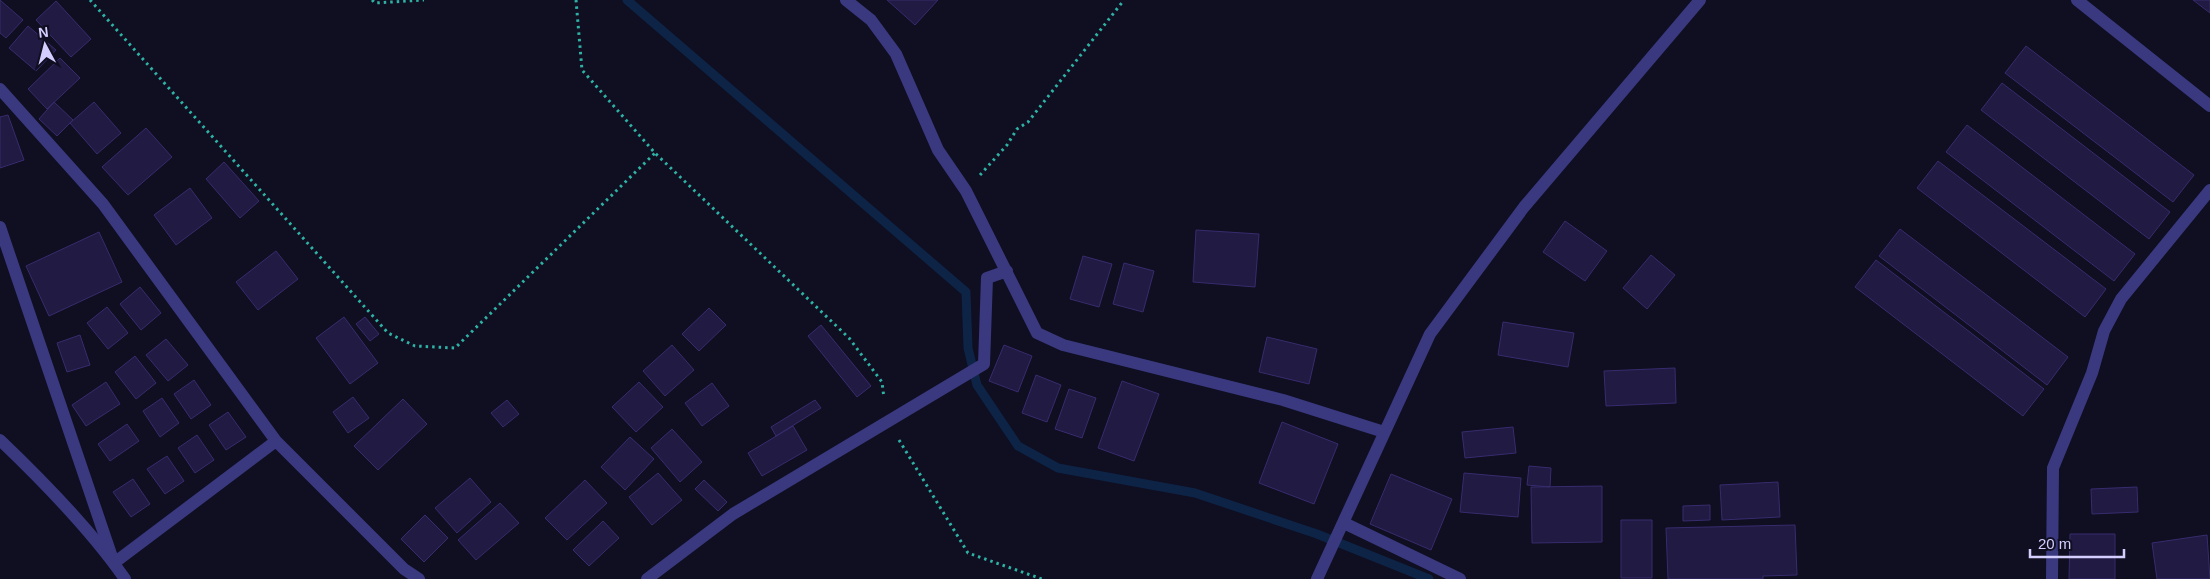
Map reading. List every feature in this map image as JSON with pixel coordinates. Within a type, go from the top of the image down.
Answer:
[{"type":"street","points":[[846,0],[871,20],[896,54],[938,150],[966,191],[1037,333],[1063,344],[1284,400],[1384,432]]},
{"type":"street","points":[[1317,579],[1430,334],[1524,207],[1700,0]]},
{"type":"street","points":[[2077,0],[2210,106]]},
{"type":"street","points":[[0,89],[103,204],[276,441],[404,569],[419,579]]},
{"type":"street","points":[[2052,579],[2053,468],[2092,373],[2104,331],[2121,299],[2210,190]]},
{"type":"street","points":[[0,227],[114,563]]},
{"type":"street","points":[[647,579],[734,514],[984,364],[987,278],[1007,271]]},
{"type":"street","points":[[0,440],[56,498],[114,563],[125,579]]},
{"type":"street","points":[[114,563],[276,441]]},
{"type":"street","points":[[1344,523],[1460,579]]},
{"type":"path","points":[[90,0],[388,333],[415,346],[454,348],[655,153]]},
{"type":"path","points":[[372,0],[375,3],[424,0]]},
{"type":"path","points":[[576,0],[582,70],[655,153],[849,338],[882,382],[887,422],[968,553],[1042,579]]},
{"type":"path","points":[[966,191],[1007,145],[1017,129],[1028,122],[1124,0]]},
{"type":"building","points":[[0,0],[23,20],[6,38],[0,33]]},
{"type":"building","points":[[887,0],[938,0],[915,25]]},
{"type":"building","points":[[2193,0],[2210,0],[2210,13]]},
{"type":"building","points":[[56,1],[91,39],[71,57],[36,20]]},
{"type":"building","points":[[28,26],[56,50],[36,71],[9,48]]},
{"type":"building","points":[[2026,46],[2194,175],[2173,202],[2005,73]]},
{"type":"building","points":[[60,58],[80,78],[47,109],[28,89]]},
{"type":"building","points":[[2002,83],[2170,212],[2149,239],[1981,110]]},
{"type":"building","points":[[54,102],[73,120],[57,136],[39,119]]},
{"type":"building","points":[[94,102],[121,133],[97,154],[70,123]]},
{"type":"building","points":[[8,115],[24,160],[0,168],[0,117]]},
{"type":"building","points":[[1967,125],[2135,254],[2114,281],[1946,152]]},
{"type":"building","points":[[146,128],[172,157],[128,195],[102,167]]},
{"type":"building","points":[[1938,161],[2106,289],[2085,317],[1917,188]]},
{"type":"building","points":[[224,162],[259,201],[240,218],[206,179]]},
{"type":"building","points":[[190,188],[212,218],[176,245],[154,215]]},
{"type":"building","points":[[1565,221],[1607,251],[1585,281],[1543,252]]},
{"type":"building","points":[[1900,229],[2068,357],[2047,385],[1879,256]]},
{"type":"building","points":[[1196,230],[1259,234],[1255,287],[1193,282]]},
{"type":"building","points":[[99,232],[122,282],[49,316],[26,266]]},
{"type":"building","points":[[276,251],[298,279],[258,310],[236,282]]},
{"type":"building","points":[[1651,255],[1675,275],[1647,309],[1623,288]]},
{"type":"building","points":[[1083,256],[1112,264],[1099,307],[1070,299]]},
{"type":"building","points":[[1876,260],[2044,389],[2023,416],[1855,287]]},
{"type":"building","points":[[1124,263],[1154,271],[1143,312],[1113,304]]},
{"type":"building","points":[[140,287],[161,313],[141,330],[120,304]]},
{"type":"building","points":[[107,307],[128,333],[108,349],[87,323]]},
{"type":"building","points":[[709,308],[726,325],[699,351],[682,334]]},
{"type":"building","points":[[344,317],[378,363],[350,384],[316,338]]},
{"type":"building","points":[[365,317],[379,334],[370,341],[356,324]]},
{"type":"building","points":[[1503,322],[1574,333],[1568,367],[1498,355]]},
{"type":"building","points":[[821,325],[871,386],[857,397],[808,336]]},
{"type":"building","points":[[80,335],[90,365],[67,372],[57,343]]},
{"type":"building","points":[[1267,337],[1317,349],[1309,384],[1259,372]]},
{"type":"building","points":[[166,339],[188,365],[168,381],[146,355]]},
{"type":"building","points":[[672,345],[694,370],[665,396],[643,371]]},
{"type":"building","points":[[1004,345],[1032,356],[1018,392],[989,381]]},
{"type":"building","points":[[135,356],[156,383],[136,399],[115,372]]},
{"type":"building","points":[[1675,368],[1676,403],[1606,406],[1604,371]]},
{"type":"building","points":[[1036,375],[1061,385],[1047,422],[1022,413]]},
{"type":"building","points":[[194,380],[211,405],[191,419],[174,394]]},
{"type":"building","points":[[1122,381],[1159,394],[1134,461],[1098,448]]},
{"type":"building","points":[[106,382],[120,404],[86,426],[72,405]]},
{"type":"building","points":[[639,382],[663,407],[636,432],[612,407]]},
{"type":"building","points":[[712,383],[729,406],[702,426],[685,403]]},
{"type":"building","points":[[1069,389],[1096,398],[1082,438],[1055,429]]},
{"type":"building","points":[[353,397],[369,418],[348,433],[333,412]]},
{"type":"building","points":[[162,398],[179,423],[160,437],[143,411]]},
{"type":"building","points":[[403,399],[427,424],[378,470],[354,446]]},
{"type":"building","points":[[507,400],[519,414],[503,427],[491,413]]},
{"type":"building","points":[[815,400],[821,408],[776,436],[771,427]]},
{"type":"building","points":[[228,412],[246,437],[226,450],[209,425]]},
{"type":"building","points":[[1282,422],[1338,444],[1314,504],[1259,483]]},
{"type":"building","points":[[127,424],[139,441],[110,461],[98,444]]},
{"type":"building","points":[[793,426],[807,450],[762,476],[748,453]]},
{"type":"building","points":[[1513,427],[1516,453],[1465,458],[1462,432]]},
{"type":"building","points":[[672,429],[702,462],[680,482],[651,448]]},
{"type":"building","points":[[197,435],[214,460],[195,473],[178,448]]},
{"type":"building","points":[[630,437],[654,459],[625,490],[601,467]]},
{"type":"building","points":[[167,456],[184,481],[165,494],[147,469]]},
{"type":"building","points":[[1529,466],[1551,468],[1550,487],[1527,485]]},
{"type":"building","points":[[658,473],[682,500],[652,525],[629,497]]},
{"type":"building","points":[[1464,473],[1521,478],[1518,517],[1460,512]]},
{"type":"building","points":[[1391,474],[1452,499],[1431,550],[1370,524]]},
{"type":"building","points":[[470,478],[491,502],[457,533],[435,508]]},
{"type":"building","points":[[133,479],[150,504],[131,517],[113,492]]},
{"type":"building","points":[[585,480],[607,503],[567,540],[545,518]]},
{"type":"building","points":[[704,480],[727,502],[718,511],[695,489]]},
{"type":"building","points":[[1778,482],[1780,517],[1722,520],[1720,485]]},
{"type":"building","points":[[1602,486],[1602,542],[1532,543],[1531,487]]},
{"type":"building","points":[[2137,487],[2138,512],[2092,514],[2091,489]]},
{"type":"building","points":[[500,503],[519,523],[476,560],[458,540]]},
{"type":"building","points":[[1710,505],[1710,520],[1683,521],[1683,506]]},
{"type":"building","points":[[425,515],[448,538],[424,562],[401,539]]},
{"type":"building","points":[[1621,520],[1652,520],[1652,578],[1621,578]]},
{"type":"building","points":[[603,521],[619,538],[589,566],[573,550]]},
{"type":"building","points":[[1795,525],[1797,575],[1763,576],[1763,579],[1668,579],[1666,528]]},
{"type":"building","points":[[2070,534],[2115,534],[2115,579],[2069,579]]},
{"type":"building","points":[[2207,535],[2210,579],[2157,579],[2152,543]]},
{"type":"waterway","points":[[627,0],[966,292],[968,348],[977,385],[1018,446],[1058,468],[1195,493],[1317,534],[1429,579]]}]
